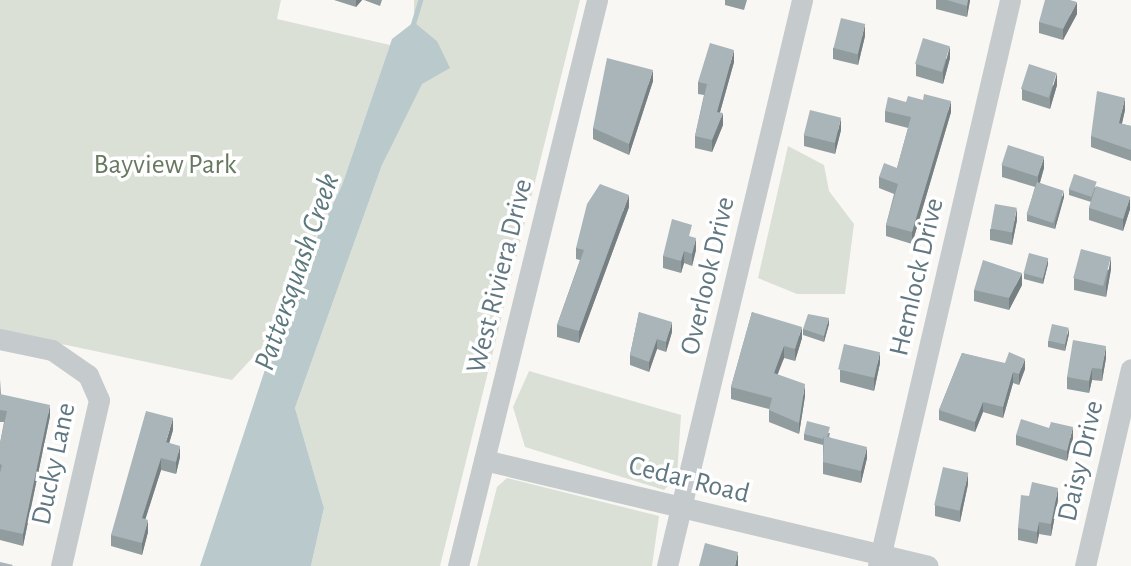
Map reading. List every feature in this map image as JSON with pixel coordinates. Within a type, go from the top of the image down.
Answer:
[{"type":"street","name":"West Riviera Drive","points":[[458,566],[597,0]]},
{"type":"street","name":"Overlook Drive","points":[[667,566],[802,0]]},
{"type":"street","name":"Hemlock Drive","points":[[879,561],[1010,0]]},
{"type":"street","name":"Ducky Lane","points":[[0,339],[52,350],[88,375],[99,400],[61,566]]},
{"type":"street","name":"Daisy Drive","points":[[1085,566],[1131,369]]},
{"type":"street","name":"Cedar Road","points":[[484,460],[681,507],[879,561],[928,566]]},
{"type":"green space","name":"Bayview Park","points":[[0,0],[281,0],[277,19],[390,45],[342,185],[288,292],[276,332],[232,380],[0,331]]},
{"type":"green space","points":[[414,0],[580,0],[440,566],[311,566],[324,508],[295,408],[382,165],[437,41],[414,22]]},
{"type":"green space","points":[[788,146],[824,165],[829,191],[854,224],[845,294],[797,294],[758,278]]},
{"type":"green space","points":[[529,371],[681,415],[677,476],[664,490],[525,447],[513,407]]},
{"type":"green space","points":[[507,478],[659,516],[652,566],[477,566],[497,487]]},
{"type":"shaded area","points":[[414,22],[437,41],[450,68],[422,84],[382,165],[295,408],[324,508],[311,566],[200,566],[291,291],[342,185],[392,39]]},
{"type":"building","points":[[947,0],[968,0],[967,6]]},
{"type":"building","points":[[1045,0],[1077,2],[1063,29],[1039,22]]},
{"type":"building","points":[[841,18],[865,24],[858,54],[834,48]]},
{"type":"building","points":[[923,38],[950,46],[942,72],[915,64]]},
{"type":"building","points":[[710,43],[734,50],[717,112],[723,113],[712,140],[695,136],[707,84],[698,82]]},
{"type":"building","points":[[607,58],[653,70],[629,144],[593,128]]},
{"type":"building","points":[[1029,64],[1057,73],[1049,98],[1021,89]]},
{"type":"building","points":[[1097,91],[1125,98],[1119,123],[1131,126],[1131,150],[1091,136]]},
{"type":"building","points":[[924,94],[951,101],[912,232],[886,225],[898,184],[879,177],[884,163],[897,168],[911,117],[885,111],[888,97],[906,102],[908,96],[923,100]]},
{"type":"building","points":[[810,110],[841,118],[835,143],[804,135]]},
{"type":"building","points":[[1008,145],[1044,157],[1038,177],[1002,165]]},
{"type":"building","points":[[1074,174],[1097,182],[1091,197],[1069,189]]},
{"type":"building","points":[[1037,182],[1064,191],[1053,223],[1026,214]]},
{"type":"building","points":[[600,184],[629,195],[579,331],[557,325],[584,250],[576,248],[587,204]]},
{"type":"building","points":[[1096,186],[1130,197],[1123,219],[1089,208]]},
{"type":"building","points":[[995,204],[1017,208],[1012,232],[991,229]]},
{"type":"building","points":[[672,219],[692,225],[689,236],[696,238],[692,254],[684,251],[681,261],[663,256]]},
{"type":"building","points":[[1081,249],[1111,257],[1103,286],[1073,278]]},
{"type":"building","points":[[1029,253],[1048,258],[1043,278],[1024,273]]},
{"type":"building","points":[[983,260],[1022,273],[1009,298],[974,290]]},
{"type":"building","points":[[639,312],[672,322],[666,342],[657,339],[649,362],[630,355]]},
{"type":"building","points":[[752,312],[802,327],[795,349],[784,346],[774,373],[805,384],[799,423],[769,410],[772,398],[731,387]]},
{"type":"building","points":[[808,314],[829,318],[824,336],[803,329]]},
{"type":"building","points":[[1052,324],[1069,328],[1065,344],[1048,341]]},
{"type":"building","points":[[1073,340],[1106,346],[1102,369],[1092,368],[1089,381],[1067,377]]},
{"type":"building","points":[[844,344],[880,352],[874,378],[838,369]]},
{"type":"building","points":[[1009,352],[1025,359],[1019,374],[1013,372],[1003,407],[983,402],[975,422],[939,410],[962,353],[1005,363]]},
{"type":"building","points":[[0,394],[50,405],[23,534],[0,529],[0,443],[7,411],[0,410]]},
{"type":"building","points":[[146,411],[173,418],[166,442],[180,446],[176,462],[161,458],[142,518],[148,520],[142,543],[111,535]]},
{"type":"building","points":[[1021,419],[1049,428],[1051,422],[1073,427],[1067,451],[1016,435]]},
{"type":"building","points":[[807,421],[830,427],[827,437],[824,436],[823,439],[804,434]]},
{"type":"building","points":[[824,436],[867,447],[861,471],[823,462]]},
{"type":"building","points":[[943,467],[968,473],[960,511],[934,505]]},
{"type":"building","points":[[1032,482],[1058,488],[1051,524],[1039,522],[1037,532],[1018,528],[1021,495],[1029,496]]},
{"type":"building","points":[[705,543],[738,552],[735,566],[699,566]]},
{"type":"building","points":[[0,562],[13,565],[0,566]]},
{"type":"waterway","name":"Pattersquash Creek","points":[[412,27],[420,0]]}]
